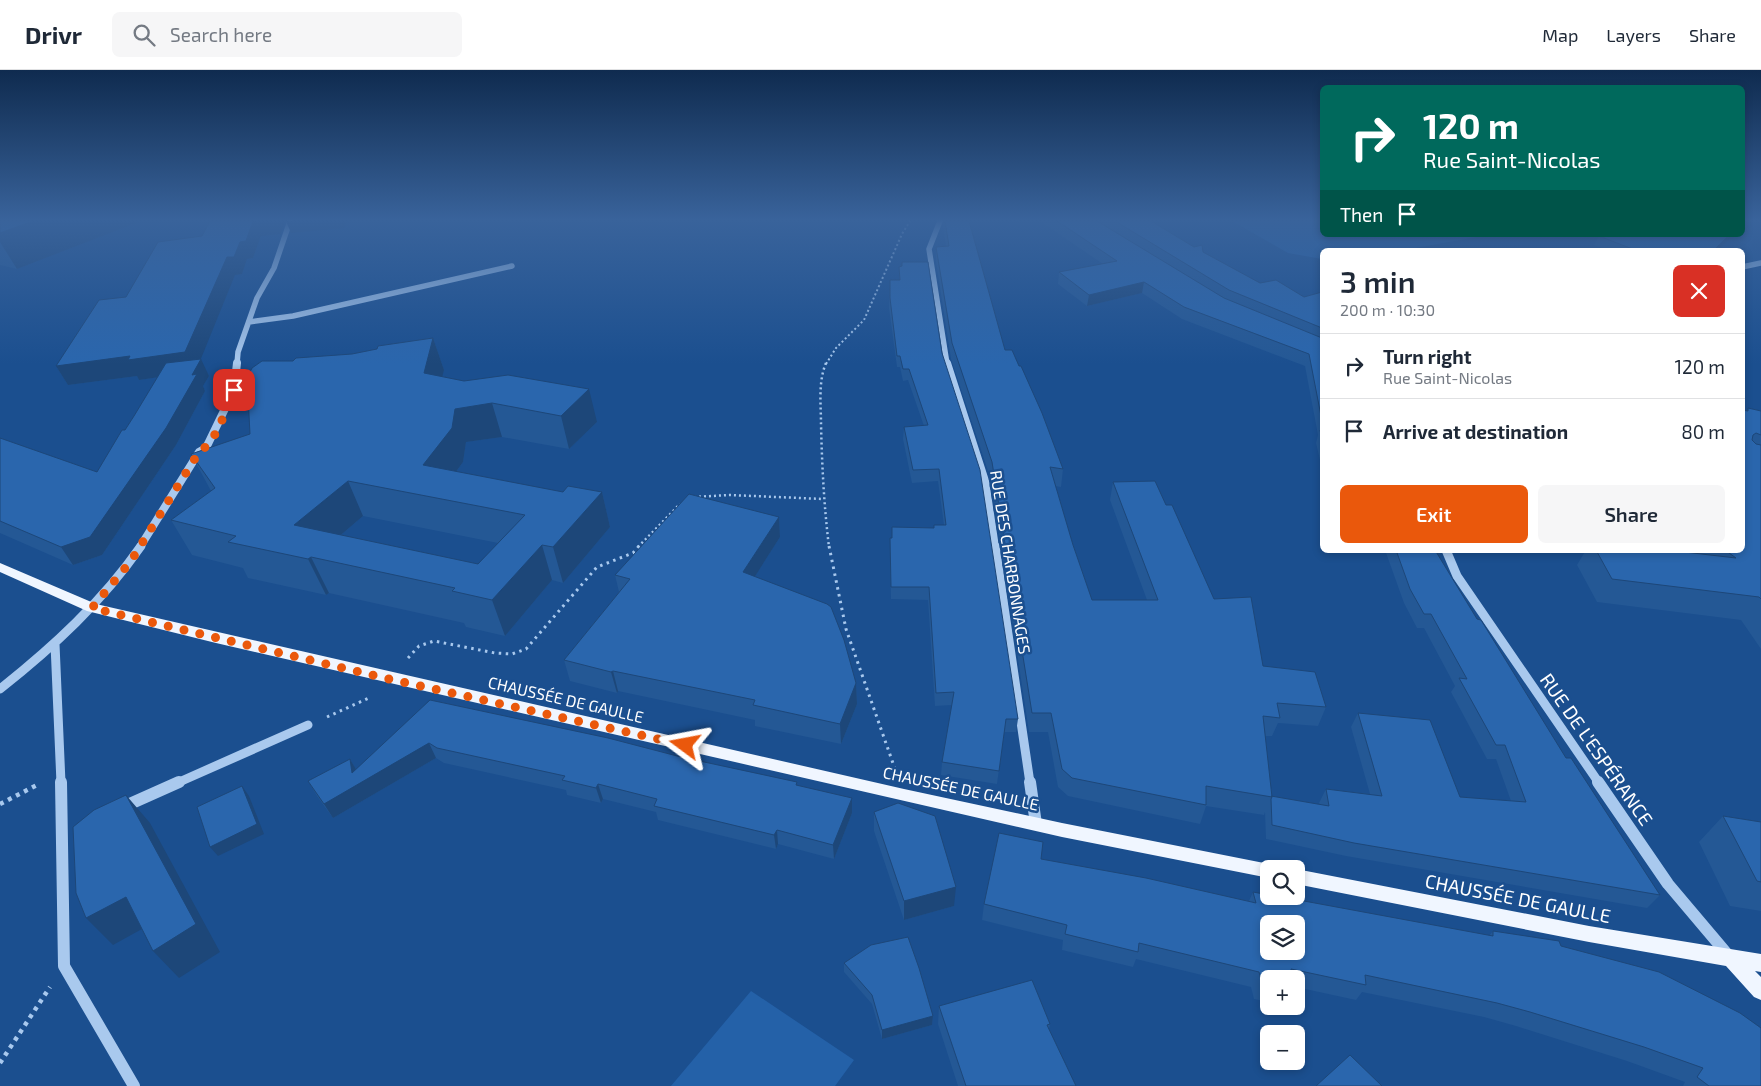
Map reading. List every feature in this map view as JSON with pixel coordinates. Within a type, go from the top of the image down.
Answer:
[{"type":"main road","name":"CHAUSSÉE DE GAULLE","points":[[0,567],[92,608],[389,679],[904,795],[1036,824],[1260,868]]},
{"type":"main road","name":"CHAUSSÉE DE GAULLE","points":[[1305,878],[1732,960],[1761,963]]},
{"type":"main road","points":[[1732,960],[1761,991]]},
{"type":"street","points":[[0,689],[54,644],[92,608],[131,561],[199,452],[206,448],[234,390],[238,352],[257,298],[274,268]]},
{"type":"street","points":[[249,322],[293,316],[501,268]]},
{"type":"street","name":"RUE DES CHARBONNAGES","points":[[932,268],[947,364],[985,482],[1036,824]]},
{"type":"street","name":"RUE DE L'ESPÉRANCE","points":[[1447,553],[1457,576],[1668,884],[1732,960]]},
{"type":"street","points":[[54,644],[61,772],[67,832],[64,966],[134,1086]]},
{"type":"street","points":[[117,809],[308,725]]},
{"type":"path","points":[[887,268],[864,320],[856,331],[838,346],[828,358],[821,377],[821,473],[831,562],[846,629],[904,795]]},
{"type":"path","points":[[690,498],[730,495],[823,499]]},
{"type":"path","points":[[308,725],[373,696],[419,646],[434,641],[495,653],[512,654],[526,650],[597,566],[633,553],[683,500]]},
{"type":"path","points":[[0,804],[61,772]]},
{"type":"path","points":[[0,1063],[64,966]]},
{"type":"shaded area","points":[[751,991],[854,1060],[835,1086],[671,1086]]},
{"type":"building","points":[[143,268],[222,268],[185,352],[128,360],[130,356],[56,366],[99,300],[126,297]]},
{"type":"building","points":[[899,268],[929,268],[942,353],[980,470],[1018,719],[1006,719],[999,771],[942,762],[954,692],[936,693],[929,587],[891,587],[890,538],[892,538],[892,527],[934,528],[934,525],[946,525],[939,469],[913,470],[904,427],[928,425],[909,369],[903,369],[900,356],[897,356],[890,298],[890,280],[900,280]]},
{"type":"building","points":[[940,268],[982,268],[1005,350],[1012,350],[1019,366],[1021,366],[1042,413],[1063,469],[1050,467],[1073,545],[1092,600],[1158,600],[1113,482],[1155,481],[1166,505],[1172,505],[1214,599],[1251,597],[1263,666],[1315,672],[1326,707],[1277,703],[1280,718],[1263,716],[1272,797],[1206,786],[1206,805],[1072,778],[1062,769],[1051,713],[1032,713],[992,462],[952,343]]},
{"type":"building","points":[[1078,268],[1175,268],[1224,298],[1320,337],[1320,411],[1309,354],[1184,307],[1144,282],[1089,295],[1059,272]]},
{"type":"building","points":[[1193,268],[1233,268],[1260,283],[1276,280],[1304,297],[1320,293],[1320,327],[1229,290]]},
{"type":"building","points":[[433,338],[424,373],[464,381],[508,375],[589,389],[561,416],[492,403],[455,409],[452,428],[423,465],[563,492],[568,486],[602,492],[553,547],[542,545],[492,600],[452,591],[455,588],[311,557],[308,559],[228,542],[236,536],[171,520],[215,488],[191,454],[250,434],[247,378],[252,368],[262,361],[293,361],[296,358],[352,354],[377,349],[378,346]],"holes":[[[348,481],[525,515],[478,564],[294,525]]]},
{"type":"building","points":[[201,359],[192,375],[197,374],[166,428],[90,537],[61,547],[0,521],[0,438],[97,472],[166,363]]},
{"type":"building","points":[[1748,408],[1761,411],[1761,435],[1756,433],[1753,435],[1752,440],[1756,444],[1761,445],[1761,599],[1759,597],[1612,579],[1598,553],[1693,553],[1736,558],[1729,553],[1745,553],[1745,410],[1748,411]]},
{"type":"building","points":[[689,494],[779,517],[743,572],[831,607],[844,640],[856,683],[840,724],[753,705],[755,700],[611,672],[564,660],[630,579],[615,575]]},
{"type":"building","points":[[1397,553],[1437,553],[1477,619],[1481,620],[1566,758],[1571,758],[1660,895],[1354,843],[1272,825],[1271,796],[1329,806],[1326,789],[1382,796],[1358,713],[1430,720],[1460,797],[1526,802],[1505,745],[1496,745],[1459,678],[1467,679],[1431,614],[1424,614],[1410,589]]},
{"type":"building","points":[[430,700],[608,738],[681,757],[797,782],[796,785],[852,798],[833,845],[777,830],[774,835],[654,806],[657,799],[598,784],[596,788],[562,780],[565,776],[437,748],[429,743],[324,804],[308,781],[350,759],[352,773]]},
{"type":"building","points":[[242,786],[257,824],[210,847],[197,807]]},
{"type":"building","points":[[126,795],[196,924],[153,951],[126,897],[86,918],[76,893],[73,827],[94,810]]},
{"type":"building","points":[[898,803],[935,816],[956,887],[904,901],[874,812]]},
{"type":"building","points":[[1723,816],[1761,822],[1761,882],[1757,881]]},
{"type":"building","points":[[999,833],[1043,842],[1041,859],[1146,878],[1256,903],[1253,892],[1260,893],[1260,905],[1305,905],[1305,901],[1493,936],[1493,931],[1559,941],[1561,946],[1659,972],[1740,1013],[1761,1028],[1761,1086],[1709,1086],[1697,1077],[1703,1068],[1644,1047],[1497,1003],[1365,975],[1366,985],[1305,972],[1305,970],[1260,970],[1260,976],[1259,972],[1139,943],[1138,952],[1065,934],[1067,925],[984,904]]},
{"type":"building","points":[[908,937],[933,1016],[882,1030],[872,995],[844,963],[871,945]]},
{"type":"building","points":[[1032,980],[1050,1024],[1047,1025],[1076,1086],[966,1086],[939,1006]]},
{"type":"building","points":[[1350,1055],[1382,1086],[1316,1086]]},
{"type":"route","points":[[234,390],[218,427],[206,448],[199,452],[131,561],[92,608],[389,679],[685,745]]}]
